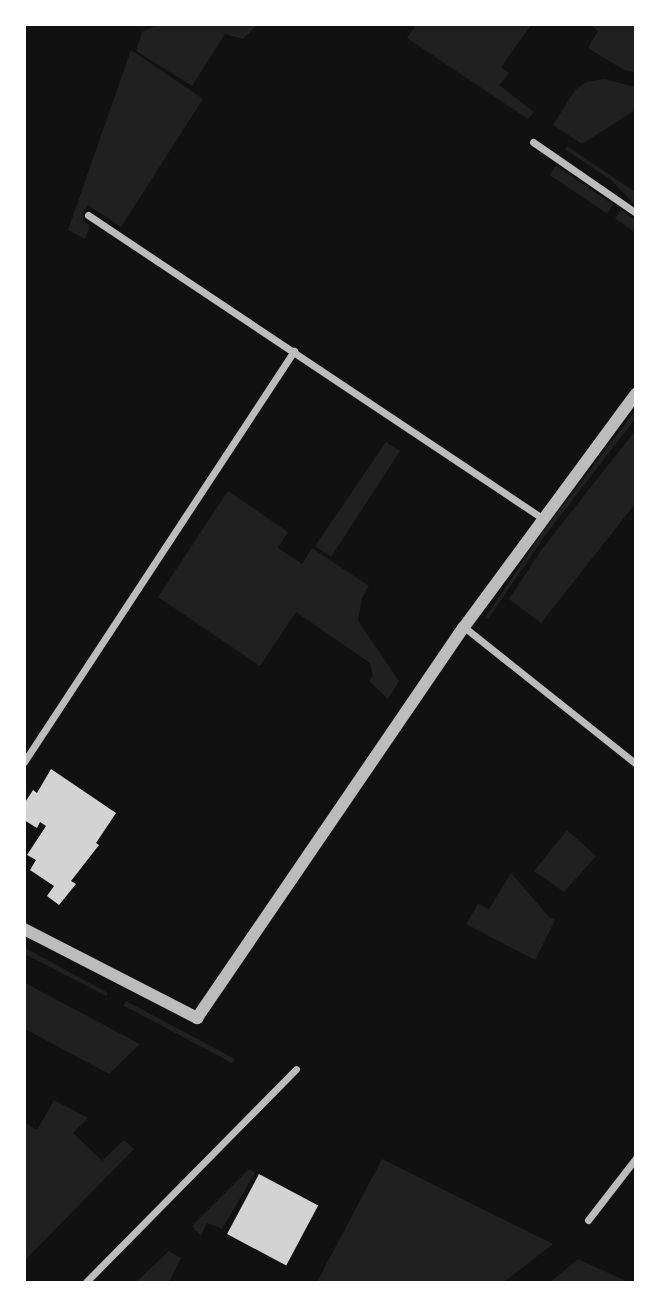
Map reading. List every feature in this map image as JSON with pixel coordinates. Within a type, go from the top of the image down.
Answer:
[{"type":"street","points":[[533,142],[635,213]]},
{"type":"street","points":[[88,215],[542,518]]},
{"type":"street","points":[[24,762],[294,351]]},
{"type":"street","points":[[24,929],[197,1018],[464,627],[635,394]]},
{"type":"street","points":[[464,627],[635,764]]},
{"type":"street","points":[[86,1283],[296,1069]]},
{"type":"street","points":[[588,1220],[635,1158]]},
{"type":"shaded area","points":[[157,25],[257,25],[243,39],[225,34],[192,86],[136,51],[142,32]]},
{"type":"shaded area","points":[[416,25],[531,25],[501,67],[509,73],[499,85],[534,112],[528,119],[407,38]]},
{"type":"shaded area","points":[[590,25],[635,26],[635,72],[624,70],[588,48],[598,31]]},
{"type":"shaded area","points":[[131,50],[203,99],[121,227],[88,205],[83,212],[83,221],[90,226],[85,239],[68,230]]},
{"type":"shaded area","points":[[604,79],[635,87],[635,110],[582,144],[553,125],[575,90],[586,82]]},
{"type":"shaded area","points":[[567,146],[635,192],[635,205],[612,181],[565,149]]},
{"type":"shaded area","points":[[556,166],[613,205],[607,214],[550,175]]},
{"type":"shaded area","points":[[621,210],[635,220],[635,233],[615,218]]},
{"type":"shaded area","points":[[635,411],[635,419],[547,533],[488,619],[485,618],[544,530]]},
{"type":"shaded area","points":[[635,431],[635,504],[541,623],[509,599],[542,549]]},
{"type":"shaded area","points":[[386,442],[400,451],[331,557],[315,546]]},
{"type":"shaded area","points":[[228,491],[288,532],[278,548],[302,564],[312,548],[369,586],[362,598],[358,621],[399,681],[388,699],[369,681],[373,675],[370,663],[296,612],[260,666],[158,597]]},
{"type":"shaded area","points":[[567,830],[596,856],[564,892],[534,871]]},
{"type":"shaded area","points":[[511,873],[549,917],[555,920],[535,960],[466,924],[478,904],[489,909]]},
{"type":"shaded area","points":[[25,948],[108,993],[106,996],[25,954]]},
{"type":"shaded area","points":[[25,983],[140,1044],[109,1074],[25,1029]]},
{"type":"shaded area","points":[[126,1001],[235,1059],[232,1063],[124,1005]]},
{"type":"shaded area","points":[[54,1100],[88,1118],[73,1133],[102,1161],[124,1140],[134,1149],[26,1259],[25,1123],[37,1130]]},
{"type":"shaded area","points":[[382,1159],[553,1244],[504,1282],[317,1282]]},
{"type":"shaded area","points":[[249,1169],[255,1173],[222,1229],[207,1223],[201,1236],[192,1226]]},
{"type":"shaded area","points":[[169,1251],[181,1258],[169,1282],[136,1282]]},
{"type":"shaded area","points":[[578,1259],[628,1282],[550,1282]]},
{"type":"building","points":[[51,769],[116,813],[96,843],[99,845],[71,881],[76,884],[59,905],[47,896],[54,886],[30,870],[36,860],[27,855],[46,826],[40,822],[37,828],[24,820],[24,804],[33,790],[37,793]]},
{"type":"building","points":[[259,1174],[318,1205],[286,1265],[227,1234]]}]
